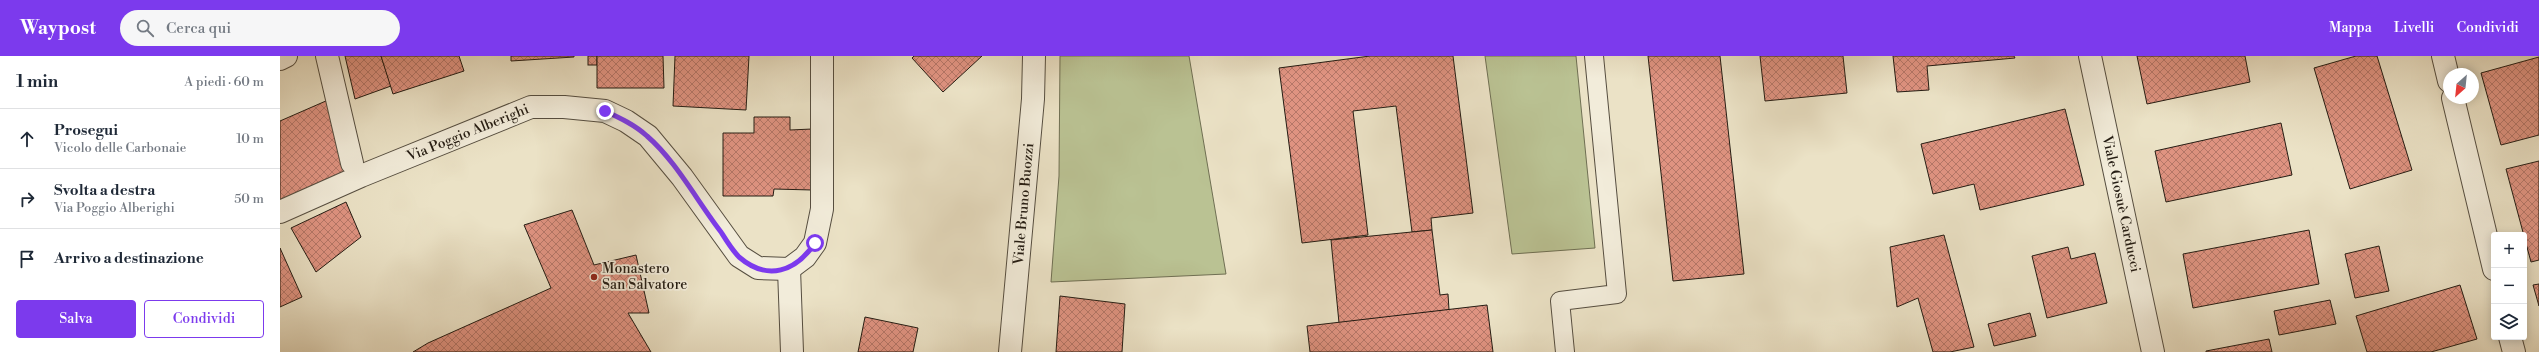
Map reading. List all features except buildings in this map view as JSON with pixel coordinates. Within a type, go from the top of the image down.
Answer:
[{"type":"street","points":[[280,59],[286,56]]},
{"type":"street","points":[[327,56],[352,163]]},
{"type":"street","points":[[792,352],[789,269],[805,257],[815,243],[822,209],[822,56]]},
{"type":"street","name":"Viale Bruno Buozzi","points":[[1010,352],[1032,107],[1034,56]]},
{"type":"street","name":"Viale Giosuè Carducci","points":[[2090,56],[2153,352]]},
{"type":"street","points":[[2443,56],[2446,68]]},
{"type":"street","points":[[2454,104],[2494,268]]},
{"type":"street","name":"Via Poggio Alberighi","points":[[280,212],[361,176],[531,107],[605,111],[626,121],[648,136],[682,177],[738,256],[758,268],[789,269]]},
{"type":"street","points":[[2511,340],[2514,352]]},
{"type":"lane","points":[[1565,352],[1560,301],[1617,294],[1594,56]]},
{"type":"green space","points":[[1060,56],[1189,56],[1226,274],[1051,282],[1059,176]]},
{"type":"green space","points":[[1485,56],[1576,56],[1595,248],[1512,254]]},
{"type":"place","name":"Monastero San Salvatore","points":[[594,277]]},
{"type":"route","points":[[605,111],[626,121],[648,136],[682,177],[705,212],[738,256],[758,268],[774,270],[789,269],[805,257],[815,243]]}]
